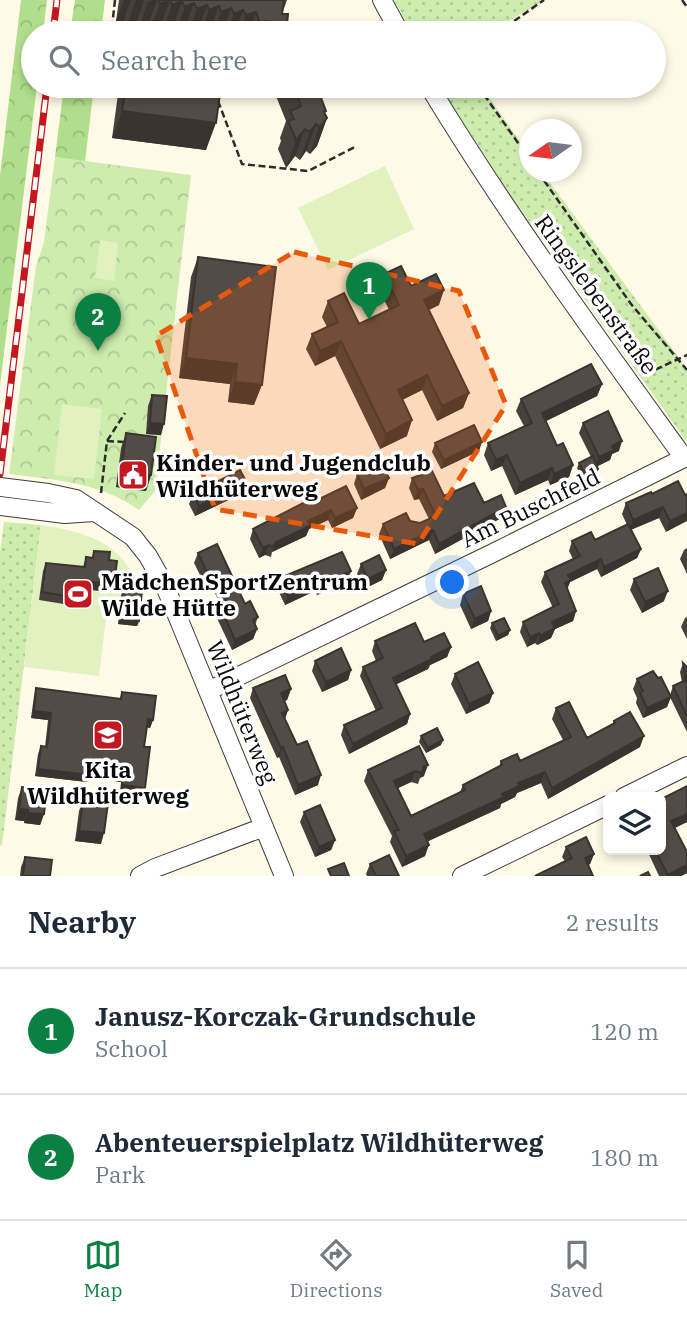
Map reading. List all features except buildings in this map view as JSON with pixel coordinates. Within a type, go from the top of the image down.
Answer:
[{"type":"street","points":[[382,0],[393,21]]},
{"type":"street","name":"Ringslebenstraße","points":[[436,98],[473,160],[541,261],[684,458]]},
{"type":"street","name":"Am Buschfeld","points":[[208,691],[493,554],[684,458]]},
{"type":"street","name":"Wildhüterweg","points":[[0,487],[59,494],[76,499],[132,537],[148,556],[165,586],[284,876]]},
{"type":"street","points":[[0,506],[65,514],[94,512]]},
{"type":"street","points":[[634,792],[687,766]]},
{"type":"street","points":[[462,876],[603,807]]},
{"type":"street","points":[[140,876],[155,867],[264,827]]},
{"type":"path","points":[[113,21],[115,0]]},
{"type":"path","points":[[514,21],[544,0]]},
{"type":"path","points":[[682,0],[687,7]]},
{"type":"path","points":[[217,98],[242,164],[308,171],[355,148]]},
{"type":"path","points":[[486,98],[519,144]]},
{"type":"path","points":[[545,182],[631,304],[687,370]]},
{"type":"path","points":[[629,382],[687,355]]},
{"type":"path","points":[[102,493],[107,441],[125,414]]},
{"type":"path","points":[[107,441],[133,443]]},
{"type":"highlighted area","points":[[294,252],[459,291],[506,405],[418,544],[215,509],[156,336]]},
{"type":"green space","points":[[21,0],[47,0],[44,21],[21,21],[21,98],[36,98],[0,385],[0,175]]},
{"type":"green space","points":[[75,0],[105,0],[102,21],[72,21]]},
{"type":"green space","points":[[394,0],[545,0],[509,21],[405,21]]},
{"type":"green space","points":[[62,98],[93,98],[85,162],[55,157]]},
{"type":"green space","points":[[448,98],[489,98],[519,140],[519,182],[549,182],[680,359],[687,371],[687,442],[511,196]]},
{"type":"green space","points":[[55,157],[191,175],[155,491],[139,510],[109,493],[93,488],[9,474],[36,266],[44,242]]},
{"type":"green space","points":[[385,166],[414,229],[328,270],[298,208]]},
{"type":"green space","points":[[100,240],[118,243],[114,281],[95,278]]},
{"type":"green space","points":[[62,404],[102,409],[94,479],[54,475]]},
{"type":"green space","points":[[4,522],[41,525],[0,846],[0,553]]},
{"type":"green space","name":"MädchenSportZentrum Wilde Hütte","points":[[41,525],[73,531],[100,541],[122,559],[140,587],[108,602],[99,676],[24,667]]},
{"type":"railway","points":[[54,21],[57,0]]},
{"type":"railway","points":[[0,474],[46,98]]},
{"type":"place","name":"Janusz-Korczak-Grundschule","points":[[369,320]]},
{"type":"place","name":"Abenteuerspielplatz Wildhüterweg","points":[[98,351]]},
{"type":"place","name":"Kinder- und Jugendclub Wildhüterweg","points":[[133,475]]},
{"type":"place","name":"MädchenSportZentrum Wilde Hütte","points":[[78,594]]},
{"type":"place","name":"Kita Wildhüterweg","points":[[108,735]]}]
